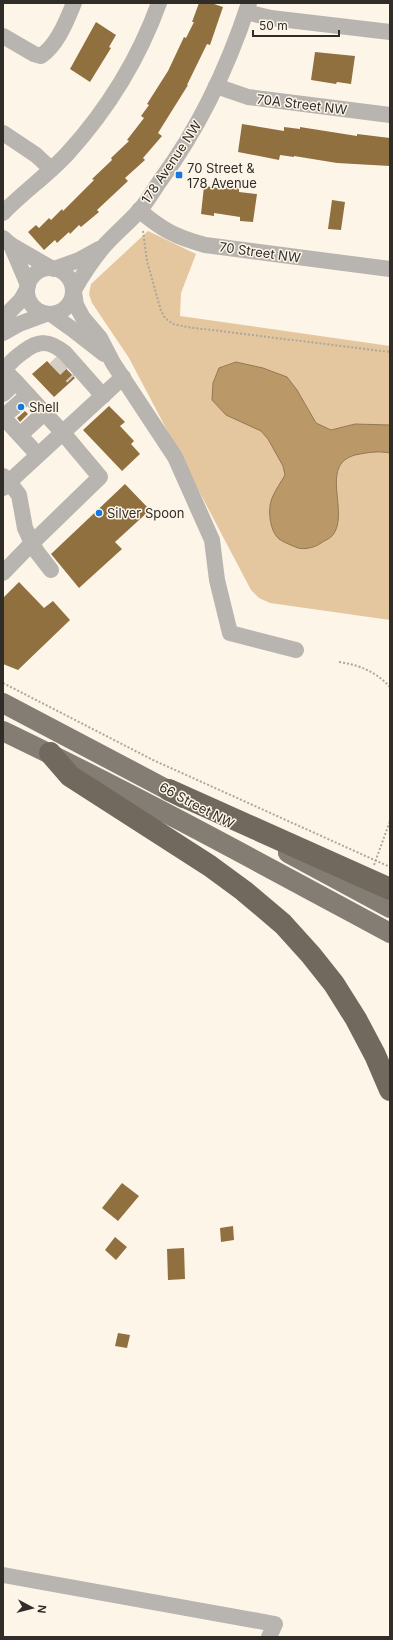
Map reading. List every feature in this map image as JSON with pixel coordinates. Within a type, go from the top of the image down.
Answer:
[{"type":"highway","points":[[50,753],[70,776],[210,866],[249,895],[283,924],[311,955],[334,984],[356,1019],[375,1055],[390,1090]]},
{"type":"highway","points":[[169,790],[372,870],[390,889]]},
{"type":"main road","name":"66 Street NW","points":[[3,703],[390,908]]},
{"type":"main road","name":"66 Street NW","points":[[3,731],[50,753],[390,932]]},
{"type":"street","points":[[3,36],[40,56],[48,50],[56,39],[63,28],[74,3]]},
{"type":"street","points":[[3,213],[67,154],[100,113],[130,68],[159,3]]},
{"type":"street","points":[[247,8],[271,18],[390,32]]},
{"type":"street","name":"178 Avenue NW","points":[[74,291],[86,270],[105,245],[139,210],[182,151],[198,124],[216,86],[247,8]]},
{"type":"street","name":"70A Street NW","points":[[216,86],[248,97],[390,115]]},
{"type":"street","points":[[3,133],[36,155],[51,169]]},
{"type":"street","name":"70 Street NW","points":[[139,210],[155,224],[170,234],[187,240],[205,244],[390,269]]},
{"type":"street","points":[[7,242],[52,268],[65,273],[73,284],[76,305],[79,312],[100,338],[113,363],[175,457],[212,540],[217,580],[230,633],[296,650]]},
{"type":"street","points":[[7,242],[27,287],[29,303],[33,308],[48,314],[79,334],[113,363]]},
{"type":"street","name":"178 Avenue NW","points":[[52,268],[79,260],[105,245]]},
{"type":"street","points":[[3,318],[21,300],[34,274],[44,268],[52,268]]},
{"type":"street","points":[[3,333],[19,324],[48,314],[58,313],[69,306],[74,291]]},
{"type":"street","points":[[43,343],[55,358]]},
{"type":"street","points":[[3,573],[100,477],[63,433],[8,373],[7,367],[33,344],[47,343],[58,347],[65,353],[100,393]]},
{"type":"street","points":[[73,377],[86,390],[100,393]]},
{"type":"street","points":[[52,570],[36,552],[25,528],[19,496],[5,482],[63,433],[100,393],[123,377]]},
{"type":"street","points":[[3,394],[16,382]]},
{"type":"street","points":[[8,424],[37,405]]},
{"type":"street","points":[[8,424],[37,405]]},
{"type":"street","points":[[8,424],[38,455]]},
{"type":"street","points":[[3,1575],[272,1631]]},
{"type":"path","points":[[143,232],[147,261],[161,311],[165,318],[173,324],[222,332],[390,352]]},
{"type":"path","points":[[339,662],[361,667],[372,672],[390,687]]},
{"type":"path","points":[[3,683],[372,870],[390,866]]},
{"type":"path","points":[[372,870],[390,821]]},
{"type":"shaded area","points":[[148,231],[196,254],[181,293],[180,316],[390,346],[390,620],[270,603],[259,598],[251,590],[129,358],[92,303],[89,294],[91,284]]},
{"type":"shaded area","points":[[236,362],[263,368],[287,377],[297,390],[316,423],[331,430],[355,424],[390,425],[390,453],[375,452],[360,454],[347,459],[339,467],[337,477],[337,526],[332,536],[316,546],[301,549],[279,539],[276,535],[271,524],[270,506],[274,493],[285,475],[283,466],[268,439],[261,431],[226,415],[212,400],[213,383],[219,368]]},
{"type":"building","points":[[199,3],[211,3],[223,7],[210,45],[207,44],[188,85],[158,133],[162,136],[143,158],[145,160],[125,178],[128,181],[97,210],[99,212],[81,227],[79,225],[70,234],[69,232],[57,243],[55,240],[44,250],[28,232],[36,225],[39,228],[49,218],[51,220],[62,209],[63,211],[94,180],[92,179],[112,160],[111,158],[129,141],[127,140],[144,118],[141,116],[149,105],[147,104],[168,71],[184,37],[186,38],[194,22],[192,22]]},
{"type":"building","points":[[96,22],[116,35],[109,47],[111,48],[90,82],[70,69]]},
{"type":"building","points":[[315,52],[355,56],[351,84],[337,82],[336,84],[311,80]]},
{"type":"building","points":[[242,124],[284,131],[284,127],[300,129],[300,127],[357,136],[357,134],[390,138],[390,166],[337,163],[280,155],[279,160],[238,152]]},
{"type":"building","points":[[204,186],[226,189],[226,187],[239,188],[239,192],[257,194],[253,222],[240,221],[240,217],[214,213],[214,216],[201,214]]},
{"type":"building","points":[[332,200],[345,202],[341,230],[328,229]]},
{"type":"building","points":[[57,359],[75,378],[54,397],[32,374],[47,361],[51,365]]},
{"type":"building","points":[[109,406],[125,422],[120,426],[134,441],[131,444],[140,454],[122,471],[83,430]]},
{"type":"building","points":[[25,411],[28,414],[20,422],[17,418]]},
{"type":"building","points":[[125,484],[150,510],[115,542],[122,549],[79,588],[51,554]]},
{"type":"building","points":[[19,582],[44,608],[53,601],[70,620],[18,670],[3,664],[3,598]]},
{"type":"building","points":[[122,1183],[139,1196],[118,1221],[102,1208]]},
{"type":"building","points":[[233,1226],[234,1240],[221,1242],[220,1228]]},
{"type":"building","points":[[115,1237],[127,1247],[116,1260],[105,1250]]},
{"type":"building","points":[[184,1248],[185,1279],[168,1280],[167,1249]]},
{"type":"building","points":[[118,1333],[130,1335],[127,1348],[115,1346]]},
{"type":"tunnel","points":[[55,358],[73,377]]},
{"type":"place","name":"70 Street & 178 Avenue","points":[[179,175]]},
{"type":"place","name":"Shell","points":[[21,407]]},
{"type":"place","name":"Silver Spoon","points":[[99,513]]}]
